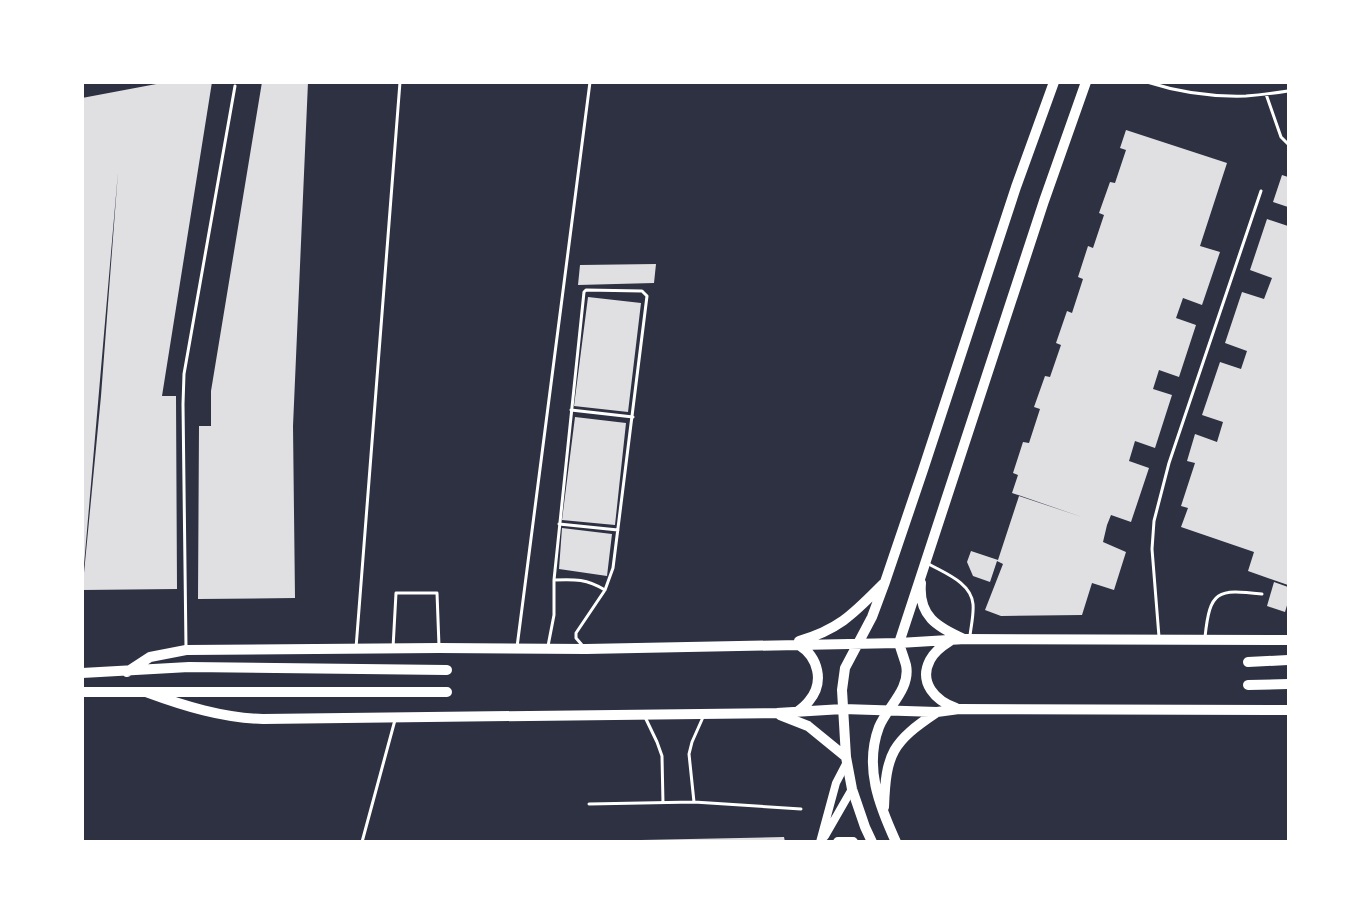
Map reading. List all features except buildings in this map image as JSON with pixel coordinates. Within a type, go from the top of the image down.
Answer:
[{"type":"main road","points":[[872,842],[852,789],[846,759],[842,680],[845,668],[872,617],[885,582],[924,470],[1016,187],[1054,82]]},
{"type":"main road","points":[[896,842],[884,815],[872,771],[876,736],[883,717],[901,690],[906,673],[906,664],[899,643],[923,565],[1044,202],[1086,82]]},
{"type":"main road","points":[[923,565],[920,589],[926,613],[936,625],[967,639]]},
{"type":"main road","points":[[793,645],[818,636],[840,623],[885,582]]},
{"type":"main road","points":[[127,672],[150,657],[186,650],[586,649],[899,643],[967,639],[1288,640]]},
{"type":"main road","points":[[950,641],[935,653],[930,661],[927,678],[929,690],[945,704],[958,709]]},
{"type":"main road","points":[[793,645],[808,651],[814,660],[818,682],[814,694],[808,703],[796,712]]},
{"type":"main road","points":[[1248,662],[1288,660]]},
{"type":"main road","points":[[82,673],[127,672],[189,667],[447,670]]},
{"type":"main road","points":[[1248,685],[1288,684]]},
{"type":"main road","points":[[82,692],[447,692]]},
{"type":"main road","points":[[146,692],[173,702],[245,718],[777,713],[843,708],[937,712],[958,709],[1288,710]]},
{"type":"main road","points":[[884,815],[885,783],[890,756],[908,733],[937,712]]},
{"type":"main road","points":[[777,713],[808,726],[846,759]]},
{"type":"main road","points":[[838,842],[853,842]]},
{"type":"street","points":[[821,842],[836,783],[846,759]]},
{"type":"street","points":[[821,842],[852,789]]},
{"type":"lane","points":[[356,649],[400,82]]},
{"type":"lane","points":[[517,648],[590,82]]},
{"type":"lane","points":[[1147,82],[1181,91],[1223,96],[1247,96],[1288,91]]},
{"type":"lane","points":[[186,650],[184,374],[235,86]]},
{"type":"lane","points":[[1266,94],[1281,137],[1288,144]]},
{"type":"lane","points":[[1160,641],[1152,549],[1154,521],[1169,463],[1261,191]]},
{"type":"lane","points":[[547,648],[551,639],[554,615],[554,580],[559,524],[584,292],[586,290],[642,291],[647,296],[613,568],[605,590],[576,633],[576,638],[586,649]]},
{"type":"lane","points":[[570,410],[633,417]]},
{"type":"lane","points":[[559,524],[618,530]]},
{"type":"lane","points":[[923,565],[960,582],[970,593],[973,605],[967,639]]},
{"type":"lane","points":[[554,580],[587,581],[605,590]]},
{"type":"lane","points":[[1204,640],[1211,605],[1219,595],[1232,591],[1262,594]]},
{"type":"lane","points":[[393,648],[396,592],[437,593],[439,648]]},
{"type":"lane","points":[[644,714],[662,756],[663,803]]},
{"type":"lane","points":[[694,802],[689,754],[704,714]]},
{"type":"lane","points":[[362,842],[396,717]]},
{"type":"lane","points":[[589,804],[694,802],[801,809]]}]
